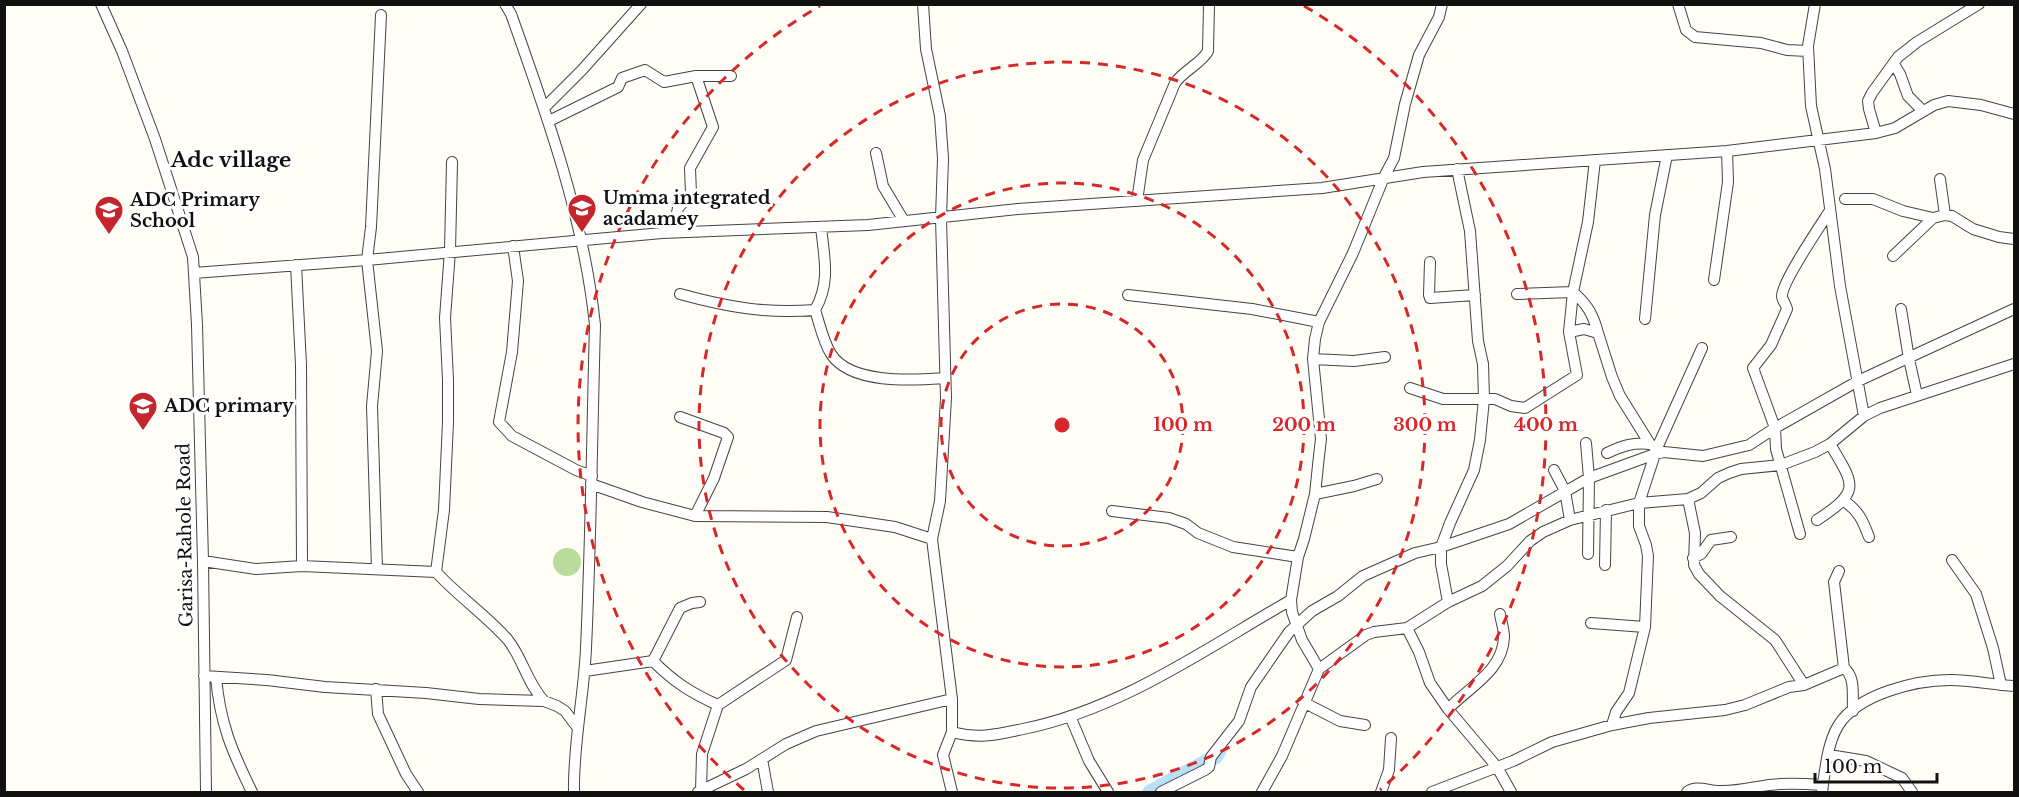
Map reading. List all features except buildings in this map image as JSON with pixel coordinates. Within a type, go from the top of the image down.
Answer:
[{"type":"street","name":"Garisa-Rahole Road","points":[[101,4],[122,51],[155,139],[193,257],[203,561],[206,792]]},
{"type":"street","points":[[505,4],[512,14],[545,107],[574,206],[595,325],[591,543],[585,671],[577,727],[574,792]]},
{"type":"street","points":[[545,107],[582,70],[641,4]]},
{"type":"street","points":[[922,4],[926,49],[941,133],[943,158],[941,218],[946,398],[940,501],[932,539],[952,699],[952,732],[943,755],[952,792]]},
{"type":"street","points":[[1137,201],[1143,160],[1175,83],[1208,51],[1209,4]]},
{"type":"street","points":[[1319,669],[1302,640],[1292,612],[1291,600],[1298,557],[1315,494],[1321,439],[1313,359],[1319,322],[1353,253],[1394,158],[1405,104],[1419,55],[1437,23],[1442,4]]},
{"type":"street","points":[[1678,4],[1686,30],[1695,37],[1761,43],[1788,50],[1808,51]]},
{"type":"street","points":[[1815,4],[1809,29],[1810,106],[1825,169],[1840,286],[1864,416]]},
{"type":"street","points":[[1876,133],[1868,100],[1898,57],[1917,42],[1979,4]]},
{"type":"street","points":[[377,569],[372,406],[377,351],[367,260],[371,227],[381,15]]},
{"type":"street","points":[[1894,64],[1908,96],[1923,111]]},
{"type":"street","points":[[549,121],[618,87],[622,78],[645,70],[664,82],[696,76],[731,76]]},
{"type":"street","points":[[673,232],[678,208],[692,194],[690,168],[713,127],[696,76]]},
{"type":"street","points":[[194,273],[367,260],[673,232],[868,225],[1018,209],[1322,188],[1384,177],[1457,170],[1727,151],[1876,133],[1895,128],[1934,105],[1948,101],[1980,105],[2014,114]]},
{"type":"street","points":[[1714,280],[1728,182],[1727,151]]},
{"type":"street","points":[[876,153],[883,186],[904,221]]},
{"type":"street","points":[[1645,319],[1655,214],[1667,155]]},
{"type":"street","points":[[1410,388],[1443,399],[1495,399],[1512,406],[1525,408],[1571,381],[1577,375],[1569,332],[1573,292],[1588,222],[1595,160]]},
{"type":"street","points":[[436,572],[444,510],[448,380],[445,318],[450,251],[452,162]]},
{"type":"street","points":[[1448,602],[1441,564],[1441,547],[1474,470],[1484,399],[1483,364],[1478,341],[1470,231],[1457,170]]},
{"type":"street","points":[[1940,179],[1945,215]]},
{"type":"street","points":[[1845,199],[1873,199],[1934,218]]},
{"type":"street","points":[[1800,534],[1776,449],[1774,428],[1753,368],[1770,345],[1787,309],[1782,296],[1784,288],[1797,262],[1829,212]]},
{"type":"street","points":[[1893,256],[1934,218],[1945,215],[1952,216],[1973,229],[2014,239]]},
{"type":"street","points":[[815,310],[823,297],[826,285],[821,226]]},
{"type":"street","points":[[513,246],[518,281],[512,352],[499,422],[512,436],[591,480],[642,502],[695,516],[827,517],[895,527],[932,539]]},
{"type":"street","points":[[1430,262],[1430,298],[1475,296]]},
{"type":"street","points":[[296,265],[301,365],[302,566]]},
{"type":"street","points":[[1517,294],[1573,292],[1586,303],[1593,315],[1616,386],[1654,448]]},
{"type":"street","points":[[680,294],[728,307],[772,312],[815,310]]},
{"type":"street","points":[[1128,295],[1252,309],[1319,322]]},
{"type":"street","points":[[1901,309],[1917,395]]},
{"type":"street","points":[[1607,453],[1624,445],[1638,443],[1664,452],[1703,456],[1749,446],[1774,428],[1857,381],[2014,309]]},
{"type":"street","points":[[815,310],[827,346],[832,356],[842,365],[854,371],[881,378],[909,380],[945,378]]},
{"type":"street","points":[[1569,332],[1584,329],[1598,333]]},
{"type":"street","points":[[1612,725],[1616,712],[1629,693],[1645,627],[1648,556],[1639,526],[1639,503],[1654,448],[1702,348]]},
{"type":"street","points":[[1313,359],[1354,361],[1385,357]]},
{"type":"street","points":[[1262,792],[1282,756],[1303,702],[1319,669],[1366,635],[1407,628],[1448,602],[1482,586],[1507,566],[1530,541],[1543,532],[1570,520],[1606,510],[1639,503],[1688,499],[1701,493],[1718,478],[1729,473],[1741,469],[1781,465],[1815,452],[1830,444],[1864,416],[1880,408],[2014,364]]},
{"type":"street","points":[[680,417],[724,433],[728,437],[714,478],[695,516]]},
{"type":"street","points":[[1586,443],[1589,478],[1588,554]]},
{"type":"street","points":[[1817,520],[1844,501],[1850,487],[1849,479],[1830,444]]},
{"type":"street","points":[[1161,792],[1209,767],[1210,757],[1239,721],[1251,687],[1289,632],[1312,611],[1338,596],[1362,576],[1415,553],[1441,547],[1509,524],[1564,491],[1654,448]]},
{"type":"street","points":[[1554,470],[1564,491],[1570,520]]},
{"type":"street","points":[[1315,494],[1377,479]]},
{"type":"street","points":[[1688,499],[1695,533],[1694,565],[1699,574],[1720,596],[1775,640],[1804,685]]},
{"type":"street","points":[[1844,501],[1855,508],[1860,515],[1869,537]]},
{"type":"street","points":[[1605,565],[1606,510]]},
{"type":"street","points":[[1112,511],[1169,518],[1186,524],[1197,533],[1233,547],[1298,557]]},
{"type":"street","points":[[1694,558],[1701,554],[1711,540],[1731,537]]},
{"type":"street","points":[[1952,560],[1976,594],[1993,648],[2001,685]]},
{"type":"street","points":[[203,561],[256,569],[302,566],[436,572],[453,591],[508,640],[518,655],[531,684],[544,701]]},
{"type":"street","points":[[1839,571],[1834,582],[1844,668],[1849,672],[1852,680],[1852,711]]},
{"type":"street","points":[[952,732],[972,737],[992,736],[1048,724],[1070,716],[1158,679],[1291,600]]},
{"type":"street","points":[[653,661],[680,608],[700,602]]},
{"type":"street","points":[[1448,709],[1486,676],[1502,649],[1504,634],[1500,614]]},
{"type":"street","points":[[699,792],[702,754],[718,705],[786,660],[797,617]]},
{"type":"street","points":[[1591,623],[1645,627]]},
{"type":"street","points":[[1407,628],[1419,652],[1430,683],[1448,709],[1497,767],[1511,792]]},
{"type":"street","points":[[585,671],[653,661]]},
{"type":"street","points":[[653,661],[671,679],[689,692],[718,705]]},
{"type":"street","points":[[1432,792],[1497,767],[1552,742],[1612,725],[1649,718],[1725,710],[1745,705],[1789,687],[1804,685],[1844,668]]},
{"type":"street","points":[[204,676],[479,699],[544,701],[565,711],[577,727]]},
{"type":"street","points":[[216,676],[219,707],[229,744],[252,792]]},
{"type":"street","points":[[1687,792],[1690,789],[1750,790],[1778,784],[1822,789],[1838,726],[1852,711],[1873,697],[1917,683],[1949,680],[2014,686]]},
{"type":"street","points":[[376,689],[378,714],[406,774],[418,792]]},
{"type":"street","points":[[699,792],[786,744],[816,731],[952,699]]},
{"type":"street","points":[[1303,702],[1334,719],[1365,725]]},
{"type":"street","points":[[1070,716],[1089,761],[1108,792]]},
{"type":"street","points":[[1381,792],[1389,770],[1390,738]]},
{"type":"street","points":[[1829,755],[1866,761],[1902,778],[1912,792]]},
{"type":"street","points":[[762,759],[768,792]]},
{"type":"green space","points":[[567,548],[577,552],[581,562],[577,572],[567,576],[557,572],[553,562],[557,552]]},
{"type":"waterway","points":[[1150,792],[1215,757],[1219,751]]},
{"type":"place","name":"Umma integrated acadamey","points":[[582,234]]},
{"type":"place","name":"ADC Primary School","points":[[109,236]]},
{"type":"place","name":"ADC primary","points":[[143,432]]},
{"type":"district","name":"Adc village","points":[[231,160]]}]
